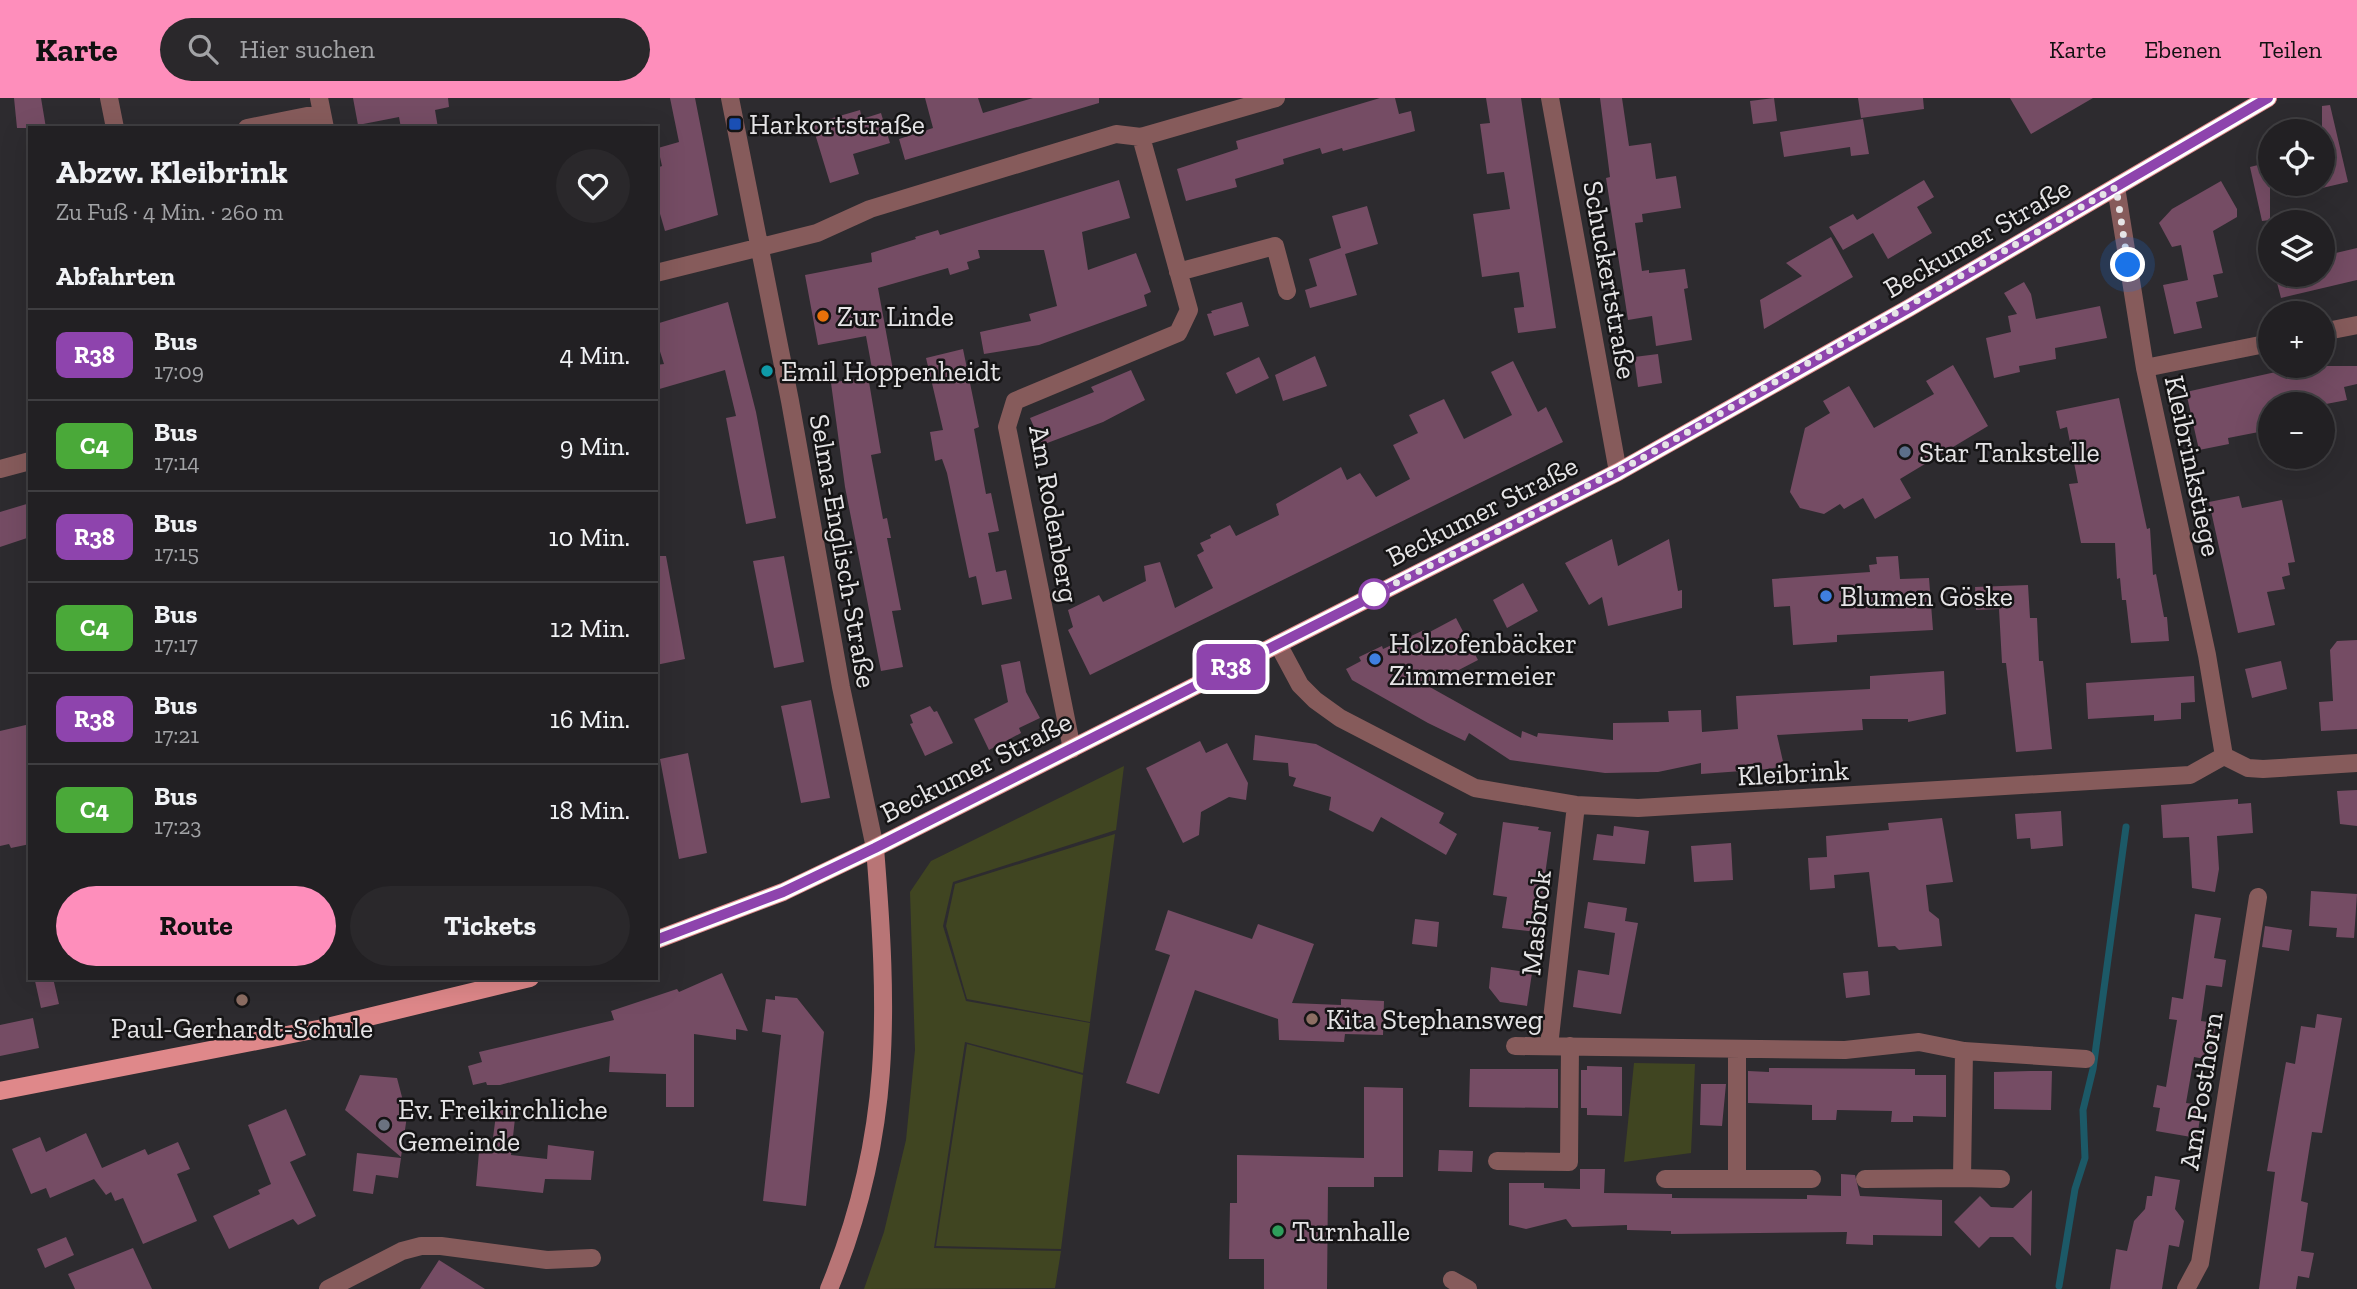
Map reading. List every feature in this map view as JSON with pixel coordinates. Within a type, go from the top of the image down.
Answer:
[{"type":"main road","name":"Beckumer Straße","points":[[658,939],[783,892],[875,848],[1618,472],[1909,308],[2268,98]]},
{"type":"main road","points":[[829,1289],[855,1217],[881,1097],[884,979],[875,848]]},
{"type":"main road","points":[[0,1091],[323,1028],[508,981]]},
{"type":"street","points":[[109,98],[115,126]]},
{"type":"street","name":"Selma-Englisch-Straße","points":[[730,98],[841,687],[875,848]]},
{"type":"street","points":[[658,272],[817,233],[870,209],[1116,134],[1141,137],[1276,98]]},
{"type":"street","name":"Schuckertstraße","points":[[1550,98],[1618,472]]},
{"type":"street","points":[[257,126],[322,113]]},
{"type":"street","name":"Am Rodenberg","points":[[1072,749],[1007,427],[1015,401],[1178,333],[1189,310],[1141,137]]},
{"type":"street","name":"Kleibrinkstiege","points":[[2116,187],[2145,368],[2207,655],[2224,756]]},
{"type":"street","points":[[1178,272],[1275,246],[1287,291]]},
{"type":"street","points":[[2335,329],[2357,325]]},
{"type":"street","points":[[2145,368],[2258,345]]},
{"type":"street","points":[[0,469],[28,462]]},
{"type":"street","name":"Kleibrink","points":[[1278,644],[1300,685],[1340,718],[1475,788],[1576,805],[1638,808],[2190,775],[2224,756]]},
{"type":"street","points":[[2224,756],[2248,768],[2263,769],[2357,763]]},
{"type":"street","name":"Masbrok","points":[[1549,1046],[1576,805]]},
{"type":"street","name":"Am Posthorn","points":[[2186,1289],[2200,1263],[2258,897]]},
{"type":"street","points":[[1515,1046],[1845,1049],[1919,1042],[1964,1051],[2085,1059]]},
{"type":"street","points":[[1497,1161],[1569,1162],[1570,1046]]},
{"type":"street","points":[[1737,1049],[1737,1179]]},
{"type":"street","points":[[1962,1178],[1964,1051]]},
{"type":"street","points":[[1665,1179],[1812,1179]]},
{"type":"street","points":[[1865,1179],[2001,1179]]},
{"type":"street","points":[[328,1289],[402,1251],[421,1246],[441,1246],[547,1260],[592,1258]]},
{"type":"green space","points":[[1124,766],[1116,830],[953,882],[943,926],[966,1001],[1090,1023],[1083,1073],[965,1042],[934,1248],[1061,1251],[1055,1288],[864,1289],[884,1232],[906,1140],[915,1050],[910,892],[931,861]]},
{"type":"green space","points":[[1115,834],[1090,1022],[967,999],[946,926],[955,884]]},
{"type":"green space","points":[[967,1044],[1083,1075],[1061,1249],[936,1246]]},
{"type":"green space","points":[[1634,1063],[1695,1064],[1691,1153],[1624,1162]]},
{"type":"building","points":[[14,98],[41,98],[46,126],[17,128]]},
{"type":"building","points":[[353,98],[448,98],[449,107],[435,110],[438,126],[401,126],[399,117],[358,125]]},
{"type":"building","points":[[670,98],[695,98],[718,215],[665,231],[658,207],[658,167],[662,166],[658,148],[679,142]]},
{"type":"building","points":[[925,98],[978,98],[983,113],[1033,98],[1099,98],[1099,103],[905,160],[899,139],[933,128]]},
{"type":"building","points":[[1380,98],[1395,98],[1399,114],[1411,111],[1415,131],[1343,151],[1342,148],[1322,154],[1320,148],[1283,159],[1284,164],[1235,179],[1237,187],[1186,201],[1177,169],[1238,149],[1236,141]]},
{"type":"building","points":[[1486,98],[1521,98],[1556,328],[1518,333],[1514,308],[1524,307],[1519,272],[1482,277],[1473,214],[1510,209],[1504,172],[1487,174],[1480,124],[1490,123]]},
{"type":"building","points":[[1600,98],[1622,98],[1629,146],[1651,143],[1656,179],[1676,176],[1681,208],[1642,214],[1643,222],[1635,223],[1642,271],[1649,270],[1649,273],[1685,269],[1688,288],[1684,289],[1692,340],[1656,346],[1652,316],[1628,320],[1606,178],[1610,177]]},
{"type":"building","points":[[1774,98],[1777,121],[1753,124],[1750,101]]},
{"type":"building","points":[[1858,98],[1923,98],[1924,109],[1861,118]]},
{"type":"building","points":[[2010,98],[2093,98],[2031,134]]},
{"type":"building","points":[[2330,105],[2333,119],[2322,119],[2322,106]]},
{"type":"building","points":[[860,110],[862,119],[881,113],[890,143],[853,154],[859,174],[830,183],[812,124]]},
{"type":"building","points":[[1863,119],[1869,154],[1851,156],[1850,147],[1784,157],[1780,132]]},
{"type":"building","points":[[2335,126],[2348,182],[2335,185]]},
{"type":"building","points":[[2258,165],[2258,196],[2270,196],[2270,210],[2260,210],[2250,167]]},
{"type":"building","points":[[1119,180],[1130,218],[1082,232],[1088,270],[1136,253],[1151,292],[1144,295],[1147,306],[1039,345],[984,354],[980,332],[1031,321],[1029,314],[1057,306],[1044,250],[978,250],[980,258],[967,262],[969,269],[950,275],[948,268],[878,288],[893,370],[873,374],[866,336],[818,345],[805,275],[872,262],[871,253],[916,239],[915,237],[938,230],[940,235]]},
{"type":"building","points":[[1924,180],[1934,197],[1917,207],[1932,233],[1888,259],[1873,233],[1843,250],[1829,227],[1853,214],[1857,220]]},
{"type":"building","points":[[2221,181],[2237,209],[2237,217],[2213,231],[2223,273],[2213,275],[2218,297],[2196,302],[2202,328],[2174,334],[2163,285],[2188,280],[2181,245],[2172,247],[2159,223],[2172,209]]},
{"type":"building","points":[[1367,206],[1378,244],[1345,254],[1357,295],[1310,308],[1305,290],[1317,286],[1309,259],[1341,248],[1332,216]]},
{"type":"building","points":[[1831,237],[1853,277],[1764,329],[1760,300],[1802,276],[1786,263]]},
{"type":"building","points":[[2357,248],[2357,280],[2335,285],[2335,253]]},
{"type":"building","points":[[2024,282],[2031,294],[2036,319],[2100,306],[2107,338],[2055,348],[2056,359],[2019,366],[2020,372],[1994,378],[1986,338],[2011,332],[2008,316],[2017,314],[2004,293]]},
{"type":"building","points":[[2278,287],[2327,287],[2281,298]]},
{"type":"building","points":[[728,302],[756,412],[776,518],[746,524],[726,418],[736,416],[725,370],[658,389],[658,365],[664,364],[658,345],[658,323]]},
{"type":"building","points":[[1242,302],[1249,326],[1214,336],[1207,314]]},
{"type":"building","points":[[963,349],[979,427],[974,429],[986,494],[991,493],[999,531],[988,533],[996,572],[1006,570],[1012,599],[982,605],[976,576],[969,578],[947,473],[942,459],[935,461],[930,432],[943,430],[926,358]]},
{"type":"building","points":[[1658,354],[1662,383],[1638,387],[1634,357]]},
{"type":"building","points":[[1315,356],[1327,386],[1283,401],[1275,375]]},
{"type":"building","points":[[1259,357],[1269,378],[1236,394],[1226,373]]},
{"type":"building","points":[[1513,361],[1538,412],[1546,407],[1563,442],[1090,675],[1068,630],[1073,627],[1068,610],[1099,595],[1103,602],[1146,581],[1144,566],[1160,562],[1175,608],[1213,588],[1197,555],[1204,551],[1200,543],[1211,538],[1210,535],[1230,525],[1236,536],[1279,515],[1276,504],[1341,467],[1347,480],[1360,473],[1376,497],[1410,479],[1393,445],[1418,433],[1409,415],[1444,399],[1464,439],[1512,415],[1491,372]]},
{"type":"building","points":[[1953,365],[1988,426],[1900,479],[1911,498],[1875,519],[1863,498],[1844,509],[1840,504],[1824,514],[1800,508],[1790,492],[1805,428],[1830,413],[1823,401],[1849,386],[1874,428],[1934,394],[1926,381]]},
{"type":"building","points":[[2335,366],[2357,366],[2357,384],[2344,387],[2347,400],[2335,402],[2335,392],[2258,392],[2258,432],[2228,438],[2229,444],[2199,450],[2186,392],[2258,376],[2335,378]]},
{"type":"building","points":[[1131,370],[1145,400],[1103,422],[1042,445],[1030,418],[1094,392],[1091,387]]},
{"type":"building","points":[[868,376],[881,453],[871,455],[883,519],[887,518],[891,538],[887,538],[901,610],[892,611],[903,667],[881,671],[845,487],[831,383]]},
{"type":"building","points":[[2119,398],[2147,529],[2150,528],[2153,575],[2156,574],[2164,617],[2167,617],[2169,641],[2131,643],[2126,600],[2122,600],[2120,578],[2117,579],[2115,543],[2081,543],[2069,484],[2078,483],[2067,427],[2060,429],[2056,411]]},
{"type":"building","points":[[2239,496],[2242,508],[2282,500],[2295,562],[2288,563],[2290,575],[2282,577],[2285,589],[2267,592],[2275,625],[2238,633],[2209,502]]},
{"type":"building","points":[[28,504],[28,538],[0,547],[0,512]]},
{"type":"building","points":[[1612,539],[1618,566],[1669,539],[1678,591],[1682,590],[1682,608],[1608,626],[1602,597],[1589,605],[1565,563]]},
{"type":"building","points":[[658,556],[666,556],[685,659],[658,665]]},
{"type":"building","points":[[784,556],[804,662],[774,668],[753,561]]},
{"type":"building","name":"Blumen Göske","points":[[1898,556],[1900,579],[1929,578],[1933,630],[1837,635],[1837,642],[1793,645],[1790,606],[1774,607],[1772,579],[1870,572],[1869,565],[1877,564],[1876,557]]},
{"type":"building","points":[[1523,583],[1538,611],[1507,628],[1493,600]]},
{"type":"building","points":[[2028,585],[2030,618],[2037,618],[2039,661],[2043,661],[2052,749],[2016,752],[2006,663],[2002,663],[1999,609],[1976,610],[1975,587]]},
{"type":"building","points":[[1456,618],[1478,660],[1428,686],[1521,738],[1522,731],[1537,737],[1538,733],[1613,740],[1613,723],[1669,722],[1668,711],[1701,710],[1702,732],[1738,729],[1736,696],[1870,689],[1870,676],[1944,671],[1946,714],[1908,722],[1908,719],[1862,719],[1863,730],[1777,735],[1784,766],[1769,769],[1701,774],[1701,763],[1658,772],[1605,773],[1510,760],[1469,733],[1465,741],[1428,723],[1352,680],[1346,669],[1361,661],[1359,657],[1382,646],[1383,649],[1424,630],[1426,634]]},
{"type":"building","points":[[2357,640],[2357,729],[2321,731],[2319,702],[2333,701],[2330,650],[2337,641]]},
{"type":"building","points":[[1020,661],[1026,692],[1040,718],[1019,728],[1021,733],[989,750],[974,719],[1008,702],[1001,665]]},
{"type":"building","points":[[2281,661],[2287,689],[2252,698],[2245,669]]},
{"type":"building","points":[[2194,676],[2195,702],[2181,703],[2181,719],[2154,721],[2154,715],[2088,719],[2086,683]]},
{"type":"building","points":[[811,700],[830,798],[801,803],[781,706]]},
{"type":"building","points":[[930,706],[934,712],[937,711],[953,743],[925,756],[910,724],[913,723],[910,715]]},
{"type":"building","points":[[28,724],[28,844],[11,848],[9,844],[0,846],[0,731]]},
{"type":"building","points":[[1255,735],[1316,744],[1444,813],[1439,823],[1457,834],[1446,855],[1381,817],[1373,832],[1329,810],[1331,797],[1293,786],[1296,778],[1289,776],[1288,763],[1253,760]]},
{"type":"building","points":[[1200,741],[1206,753],[1227,743],[1248,783],[1246,800],[1229,797],[1201,812],[1199,835],[1183,843],[1146,768]]},
{"type":"building","points":[[688,753],[707,853],[679,859],[660,759]]},
{"type":"building","points":[[2357,790],[2357,826],[2340,824],[2337,791]]},
{"type":"building","points":[[2238,799],[2238,804],[2251,803],[2253,833],[2217,836],[2219,869],[2215,892],[2192,888],[2189,837],[2163,838],[2161,805]]},
{"type":"building","points":[[2061,811],[2063,846],[2031,849],[2030,838],[2017,839],[2015,814]]},
{"type":"building","points":[[1942,818],[1953,882],[1926,885],[1929,911],[1939,919],[1942,946],[1899,950],[1895,946],[1878,947],[1869,872],[1834,875],[1835,888],[1810,890],[1808,858],[1827,857],[1826,836],[1889,830],[1888,823]]},
{"type":"building","points":[[1503,822],[1539,827],[1538,830],[1551,832],[1537,932],[1502,928],[1507,897],[1493,895]]},
{"type":"building","points":[[1614,826],[1649,831],[1645,864],[1593,860],[1597,834],[1613,836]]},
{"type":"building","points":[[1731,843],[1733,880],[1694,882],[1691,846]]},
{"type":"building","points":[[2311,891],[2357,894],[2354,938],[2336,937],[2337,928],[2309,926]]},
{"type":"building","points":[[1588,902],[1627,908],[1625,921],[1638,923],[1621,1014],[1573,1007],[1578,970],[1609,975],[1615,933],[1584,928]]},
{"type":"building","points":[[1168,910],[1252,939],[1258,924],[1314,944],[1292,1003],[1341,1005],[1341,999],[1384,1001],[1383,1035],[1345,1034],[1344,1042],[1279,1040],[1278,1019],[1195,990],[1159,1094],[1126,1083],[1170,955],[1155,950]]},
{"type":"building","points":[[2195,914],[2221,918],[2214,958],[2226,960],[2222,987],[2206,985],[2201,1021],[2216,1023],[2210,1060],[2194,1057],[2186,1103],[2202,1105],[2197,1138],[2156,1131],[2160,1108],[2153,1107],[2157,1085],[2166,1087],[2177,1020],[2169,1019],[2172,997],[2183,999]]},
{"type":"building","points":[[1415,919],[1439,922],[1437,947],[1412,944]]},
{"type":"building","points":[[2265,926],[2292,930],[2289,951],[2262,947]]},
{"type":"building","points":[[1491,967],[1532,973],[1527,1006],[1500,1002],[1489,988]]},
{"type":"building","points":[[1868,971],[1870,995],[1846,998],[1843,973]]},
{"type":"building","points":[[722,973],[748,1031],[736,1029],[736,1040],[694,1034],[694,1107],[666,1107],[666,1074],[609,1072],[610,1056],[500,1085],[487,1085],[486,1082],[473,1085],[468,1066],[482,1062],[479,1052],[614,1020],[611,1011],[677,989],[679,992]]},
{"type":"building","points":[[53,980],[59,1004],[41,1008],[35,981]]},
{"type":"building","points":[[775,996],[797,998],[824,1032],[806,1206],[763,1201],[781,1035],[762,1032],[766,999],[775,1000]]},
{"type":"building","points":[[2317,1014],[2342,1018],[2322,1133],[2312,1132],[2301,1201],[2308,1203],[2301,1251],[2314,1253],[2309,1278],[2298,1276],[2296,1289],[2259,1289],[2275,1172],[2267,1171],[2286,1062],[2295,1064],[2301,1026],[2315,1028]]},
{"type":"building","points":[[33,1018],[39,1048],[0,1056],[0,1025]]},
{"type":"building","points":[[1587,1066],[1622,1067],[1622,1116],[1587,1115],[1587,1108],[1581,1108],[1581,1070],[1587,1070]]},
{"type":"building","points":[[1769,1068],[1915,1069],[1915,1075],[1946,1075],[1946,1117],[1913,1116],[1913,1122],[1891,1122],[1892,1111],[1837,1110],[1836,1120],[1812,1120],[1812,1105],[1748,1103],[1748,1071],[1769,1072]]},
{"type":"building","points":[[1470,1069],[1558,1069],[1558,1108],[1469,1107]]},
{"type":"building","points":[[2052,1071],[2051,1110],[1994,1109],[1994,1072]]},
{"type":"building","name":"Ev. Freikirchliche Gemeinde","points":[[360,1075],[397,1078],[407,1116],[401,1157],[345,1110]]},
{"type":"building","points":[[1701,1084],[1726,1084],[1722,1126],[1700,1125]]},
{"type":"building","points":[[1364,1087],[1403,1088],[1403,1177],[1374,1177],[1374,1187],[1328,1187],[1327,1289],[1264,1289],[1264,1259],[1229,1259],[1230,1203],[1237,1203],[1237,1155],[1364,1158]]},
{"type":"building","points":[[497,1107],[516,1109],[511,1155],[547,1159],[548,1145],[594,1151],[591,1180],[545,1179],[543,1193],[476,1186],[479,1152],[491,1153]]},
{"type":"building","points":[[286,1109],[306,1155],[290,1162],[316,1216],[298,1225],[293,1219],[229,1249],[213,1216],[260,1194],[258,1190],[271,1184],[248,1125]]},
{"type":"building","points":[[86,1133],[102,1168],[145,1149],[148,1155],[178,1142],[190,1169],[177,1174],[197,1221],[143,1244],[123,1198],[115,1201],[111,1192],[106,1195],[94,1179],[50,1198],[46,1188],[31,1194],[12,1149],[40,1137],[46,1152]]},
{"type":"building","points":[[1439,1150],[1473,1151],[1472,1172],[1438,1171]]},
{"type":"building","points":[[357,1153],[401,1158],[398,1178],[376,1175],[373,1194],[353,1191]]},
{"type":"building","points":[[1580,1169],[1605,1169],[1604,1193],[1672,1194],[1672,1198],[1807,1199],[1807,1195],[1841,1196],[1841,1174],[1855,1175],[1860,1196],[1942,1200],[1942,1236],[1873,1235],[1873,1245],[1846,1244],[1847,1232],[1671,1234],[1671,1231],[1627,1230],[1627,1225],[1572,1227],[1566,1219],[1526,1229],[1509,1225],[1509,1183],[1544,1183],[1544,1188],[1580,1189]]},
{"type":"building","points":[[2155,1176],[2180,1180],[2175,1209],[2184,1221],[2179,1247],[2169,1245],[2162,1289],[2110,1289],[2116,1249],[2127,1251],[2134,1221],[2145,1209],[2147,1196],[2152,1196]]},
{"type":"building","points":[[2032,1190],[2031,1256],[2013,1237],[1990,1237],[1979,1248],[1954,1222],[1980,1196],[1991,1207],[2013,1208]]},
{"type":"building","points":[[66,1237],[74,1255],[45,1268],[37,1249]]},
{"type":"building","points":[[133,1248],[152,1289],[75,1289],[68,1274]]},
{"type":"building","points":[[439,1260],[485,1289],[420,1289]]},
{"type":"waterway","points":[[2059,1286],[2075,1189],[2085,1158],[2083,1110],[2093,1069],[2126,827]]},
{"type":"bus line","name":"R38","points":[[658,939],[783,892],[875,848],[1618,472],[1909,308],[2268,98]]},
{"type":"place","name":"Harkortstraße","points":[[735,124]]},
{"type":"place","name":"Zur Linde","points":[[823,316]]},
{"type":"place","name":"Emil Hoppenheidt","points":[[767,371]]},
{"type":"place","name":"Star Tankstelle","points":[[1905,452]]},
{"type":"place","name":"Blumen Göske","points":[[1826,596]]},
{"type":"place","name":"Holzofenbäcker Zimmermeier","points":[[1375,659]]},
{"type":"place","name":"Paul-Gerhardt-Schule","points":[[242,1000]]},
{"type":"place","name":"Kita Stephansweg","points":[[1312,1019]]},
{"type":"place","name":"Ev. Freikirchliche Gemeinde","points":[[384,1125]]},
{"type":"place","name":"Turnhalle","points":[[1278,1231]]},
{"type":"route","points":[[1374,594],[1618,472],[1909,308],[2116,187],[2128,265]]}]
